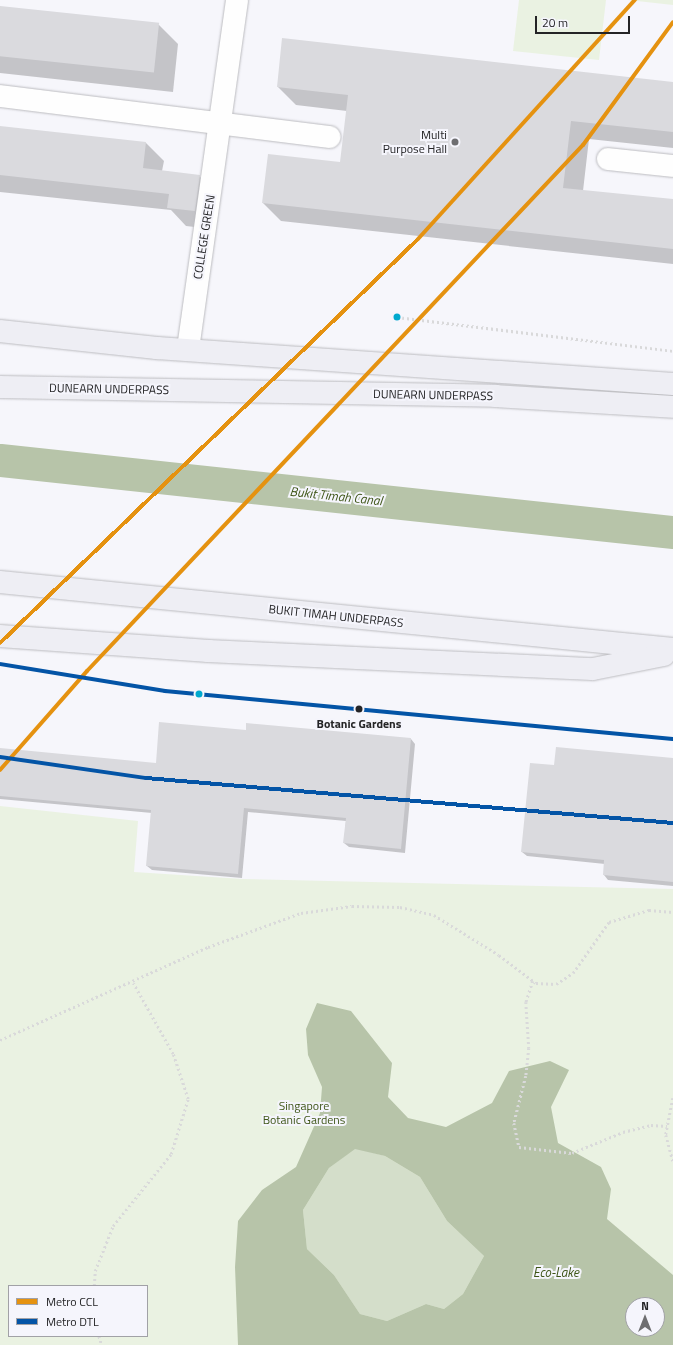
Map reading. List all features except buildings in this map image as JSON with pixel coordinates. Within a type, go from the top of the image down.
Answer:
[{"type":"highway","points":[[0,331],[188,349],[673,384]]},
{"type":"highway","name":"DUNEARN UNDERPASS","points":[[0,386],[495,396],[673,407]]},
{"type":"highway","name":"BUKIT TIMAH UNDERPASS","points":[[0,582],[673,649]]},
{"type":"highway","points":[[0,636],[208,651],[593,669],[673,653]]},
{"type":"street","name":"COLLEGE GREEN","points":[[188,349],[221,125],[237,0]]},
{"type":"street","points":[[0,96],[221,125],[330,137]]},
{"type":"street","points":[[608,159],[673,166]]},
{"type":"path","points":[[397,317],[673,351]]},
{"type":"path","points":[[0,1040],[133,983],[208,947],[302,913],[352,906],[400,908],[434,915],[499,955],[533,981],[556,984],[572,973],[609,922],[649,910],[673,912]]},
{"type":"path","points":[[533,981],[526,1002],[529,1048],[526,1076],[514,1123],[519,1147],[572,1153],[623,1132],[651,1125],[667,1126]]},
{"type":"path","points":[[94,1285],[95,1271],[113,1226],[171,1154],[188,1099],[170,1047],[133,983]]},
{"type":"path","points":[[673,1098],[668,1111],[667,1126],[673,1161]]},
{"type":"path","points":[[668,1111],[673,1111]]},
{"type":"green space","points":[[519,0],[606,0],[599,60],[513,51]]},
{"type":"green space","points":[[628,0],[673,0],[673,5]]},
{"type":"green space","name":"Singapore Botanic Gardens","points":[[0,806],[138,821],[134,872],[243,879],[673,889],[673,1345],[0,1345]]},
{"type":"shaded area","points":[[355,1148],[385,1156],[420,1177],[447,1221],[484,1256],[463,1294],[444,1309],[426,1304],[387,1321],[360,1314],[334,1275],[307,1249],[303,1210],[329,1168]]},
{"type":"water","name":"Eco-Lake","points":[[317,1003],[351,1011],[392,1063],[388,1097],[408,1118],[446,1127],[492,1103],[509,1071],[550,1061],[569,1070],[551,1107],[558,1143],[601,1167],[611,1189],[607,1219],[673,1275],[673,1345],[238,1345],[235,1267],[238,1221],[262,1190],[296,1167],[320,1113],[322,1087],[308,1055],[306,1029]],"holes":[[[355,1149],[385,1156],[420,1177],[447,1221],[484,1256],[463,1294],[444,1309],[426,1304],[387,1321],[360,1314],[334,1275],[307,1249],[303,1210],[329,1168]]]},
{"type":"waterway","name":"Bukit Timah Canal","points":[[0,460],[673,532]]},
{"type":"metro line","name":"CCL","points":[[0,643],[418,239],[635,0]]},
{"type":"metro line","name":"CCL","points":[[0,770],[87,671],[583,145],[673,22]]},
{"type":"metro line","name":"DTL","points":[[0,664],[165,691],[673,739]]},
{"type":"metro line","name":"DTL","points":[[0,757],[146,778],[673,823]]},
{"type":"place","name":"Multi Purpose Hall","points":[[455,142]]},
{"type":"place","name":"Botanic Gardens","points":[[359,709]]}]
